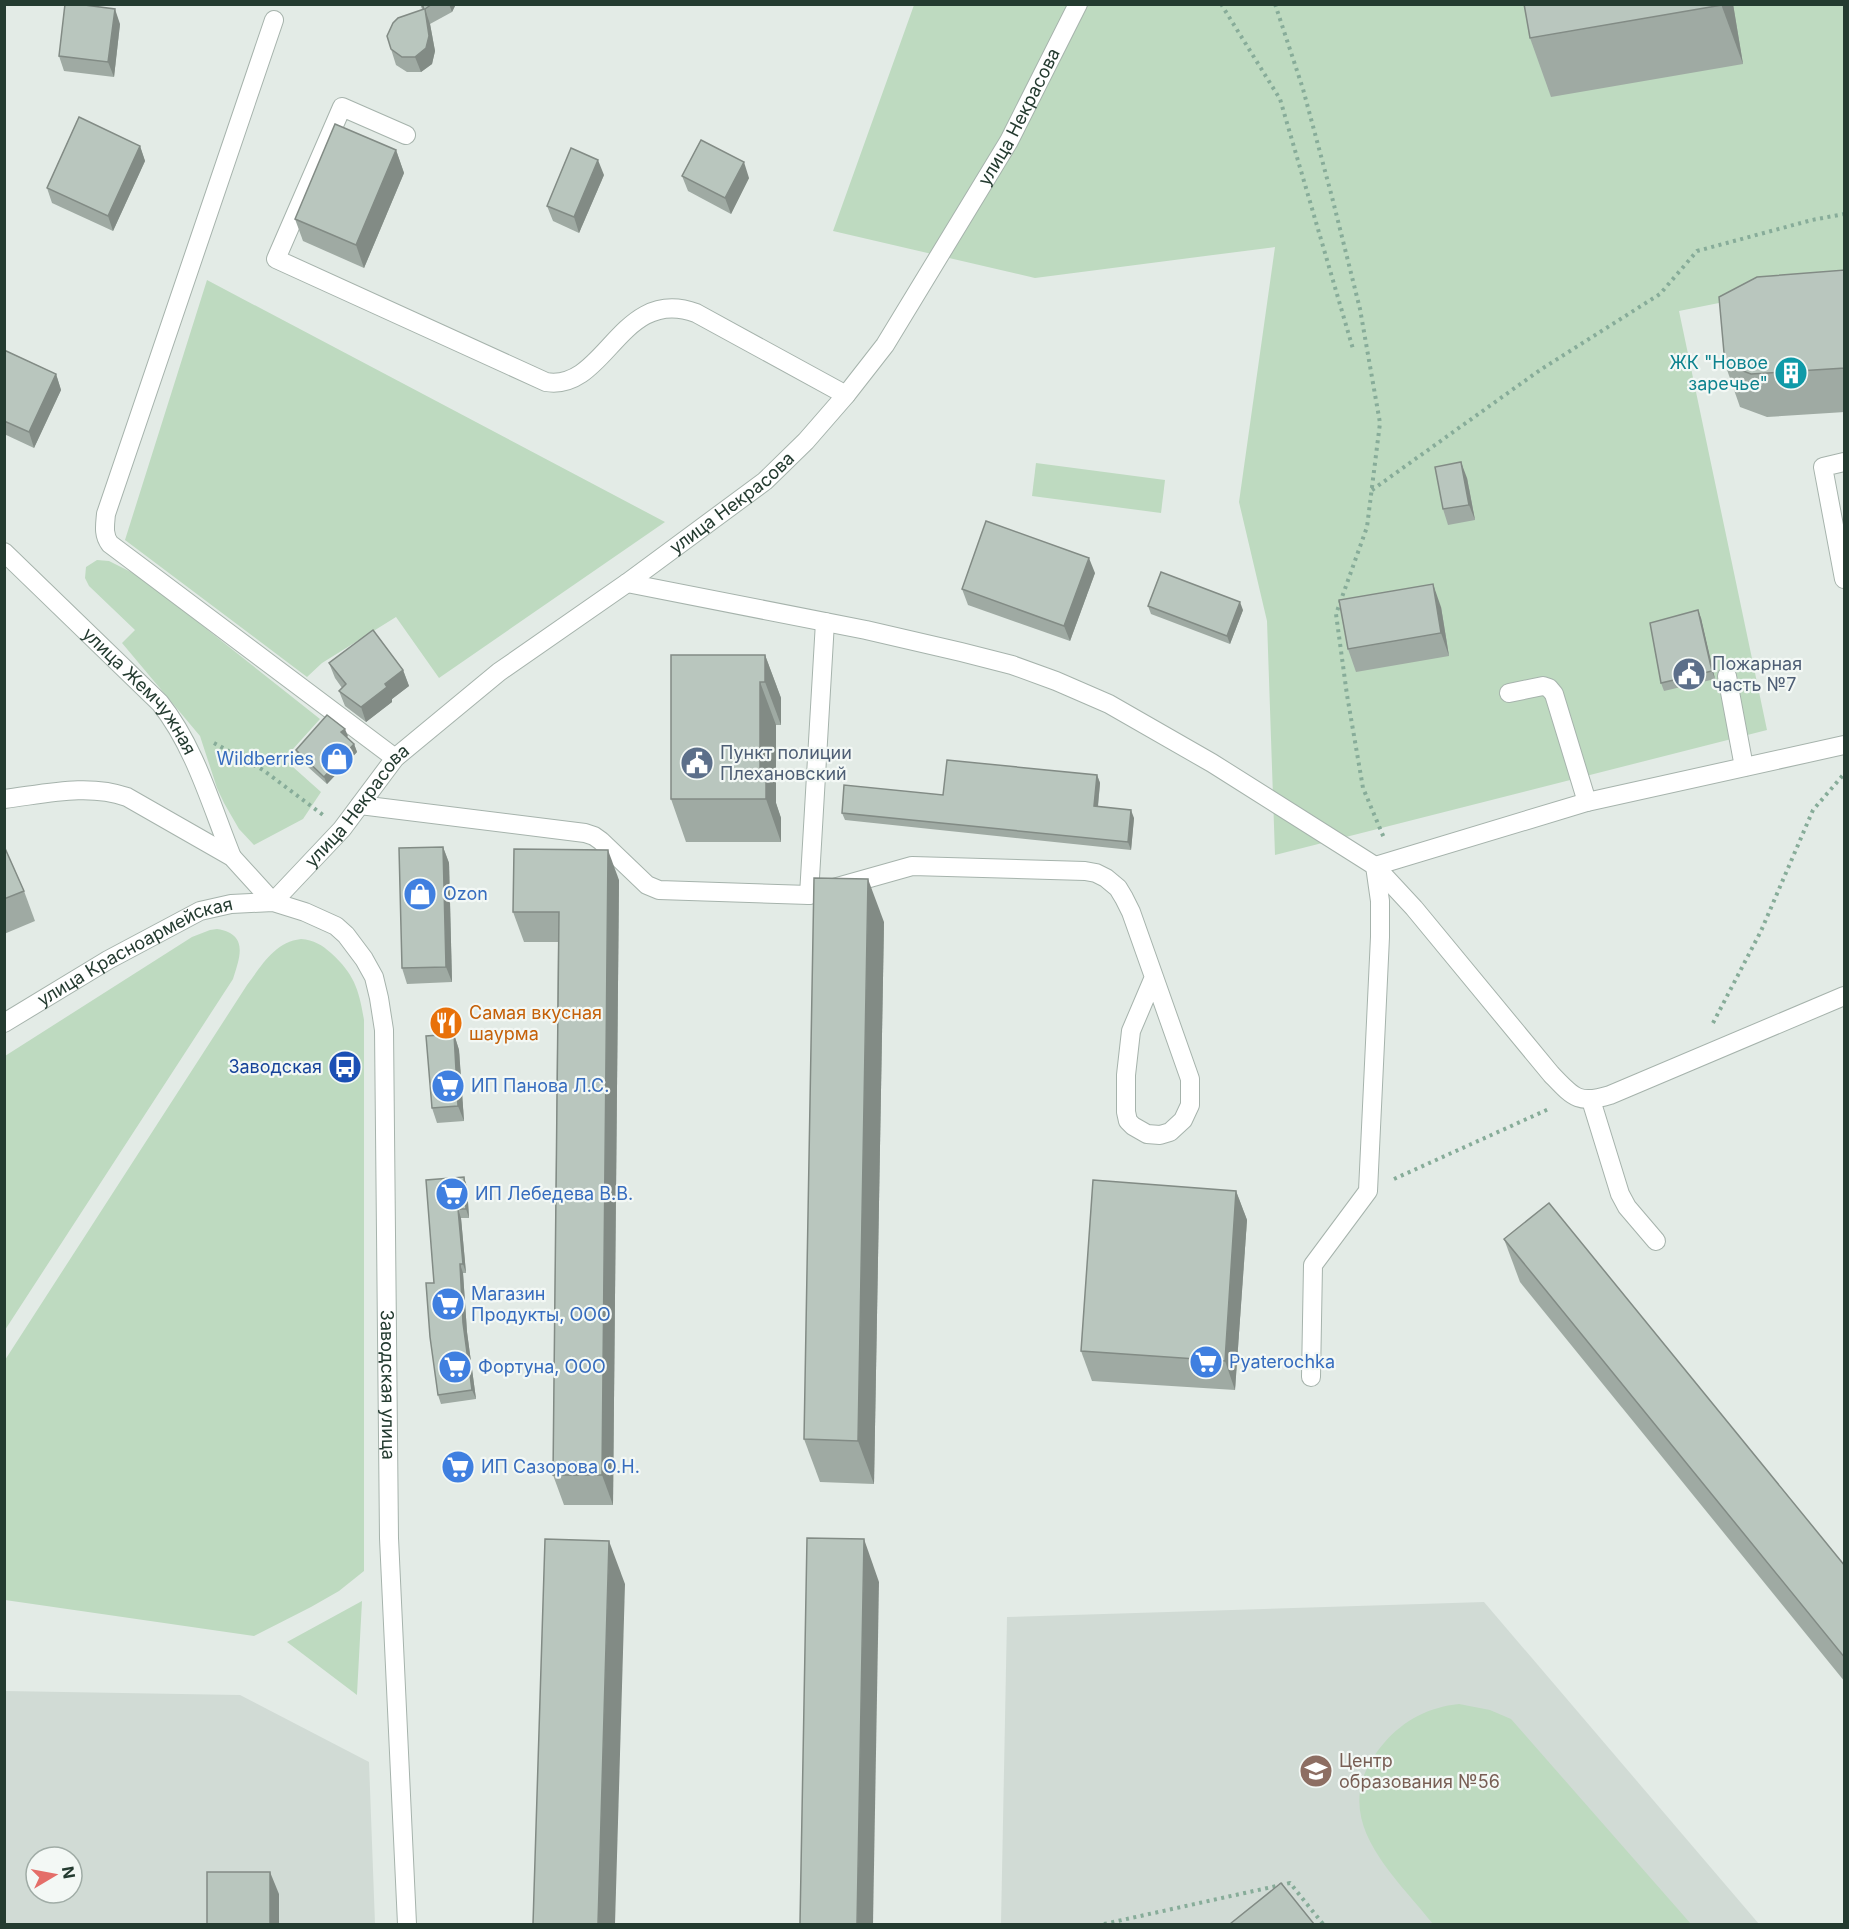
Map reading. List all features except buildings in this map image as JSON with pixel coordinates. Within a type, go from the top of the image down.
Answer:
[{"type":"street","name":"улица Некрасова","points":[[273,902],[342,829],[395,758],[499,672],[627,584],[765,481],[806,441],[885,345],[1009,141],[1078,4]]},
{"type":"street","points":[[274,20],[106,514],[106,539],[395,758]]},
{"type":"street","points":[[406,135],[342,107],[276,259],[546,382],[563,382],[580,375],[640,318],[652,312],[672,308],[696,313],[846,395]]},
{"type":"street","points":[[1845,462],[1823,466],[1845,579]]},
{"type":"street","name":"улица Жемчужная","points":[[4,552],[159,703],[173,720],[194,761],[232,858]]},
{"type":"street","points":[[627,584],[825,622],[962,652],[1012,665],[1109,704],[1212,763],[1376,866],[1414,908],[1563,1087],[1584,1098],[1610,1095],[1845,996]]},
{"type":"street","points":[[809,895],[825,622]]},
{"type":"street","points":[[1727,676],[1744,767]]},
{"type":"street","points":[[1509,693],[1543,686],[1549,688],[1554,694],[1587,802]]},
{"type":"street","points":[[1376,866],[1587,802],[1845,745]]},
{"type":"street","points":[[4,799],[86,789],[113,792],[127,797],[232,858],[273,902]]},
{"type":"street","points":[[360,805],[585,832],[601,841],[647,885],[659,890],[809,895],[912,866],[1096,873],[1113,883],[1131,912],[1154,976],[1190,1079],[1190,1105],[1183,1120],[1170,1132],[1160,1135],[1147,1134],[1133,1126],[1128,1121],[1126,1112],[1126,1076],[1131,1031],[1154,976]]},
{"type":"street","points":[[1311,1377],[1313,1265],[1368,1191],[1380,937],[1380,901],[1376,866]]},
{"type":"street","name":"улица Красноармейская","points":[[4,1023],[108,960],[200,911],[231,904],[273,902]]},
{"type":"street","name":"Заводская улица","points":[[273,902],[305,912],[336,926],[346,934],[374,977],[382,1014],[389,1538],[407,1924]]},
{"type":"street","points":[[1584,1098],[1620,1194],[1627,1207],[1656,1241]]},
{"type":"path","points":[[1221,4],[1280,99],[1353,349]]},
{"type":"path","points":[[1275,4],[1303,89],[1360,309],[1380,423],[1367,527],[1335,614],[1363,788],[1393,860]]},
{"type":"path","points":[[1372,490],[1540,370],[1660,294],[1697,251],[1812,220],[1845,214]]},
{"type":"path","points":[[211,742],[263,770],[342,829]]},
{"type":"path","points":[[1695,1058],[1761,931],[1813,810],[1845,774]]},
{"type":"path","points":[[1368,1191],[1584,1098]]},
{"type":"path","points":[[1104,1924],[1290,1883],[1323,1924]]},
{"type":"shaded area","name":"Центр образования №56","points":[[1484,1602],[1759,1924],[1001,1924],[1007,1617]]},
{"type":"shaded area","points":[[5,1691],[240,1695],[369,1762],[375,1924],[5,1924]]},
{"type":"green space","points":[[914,5],[1844,5],[1844,278],[1679,311],[1767,730],[1275,855],[1267,621],[1239,502],[1275,247],[1035,278],[833,231]]},
{"type":"green space","points":[[207,280],[665,522],[439,678],[396,617],[322,663],[307,677],[125,540]]},
{"type":"green space","points":[[1036,463],[1165,480],[1161,513],[1032,496]]},
{"type":"green space","points":[[97,560],[109,561],[141,577],[320,719],[284,759],[321,792],[303,819],[254,845],[239,829],[217,788],[200,736],[122,643],[135,630],[89,586],[85,578],[86,567]]},
{"type":"green space","points":[[217,929],[234,936],[238,941],[240,948],[233,979],[5,1330],[5,1056],[192,937]]},
{"type":"green space","points":[[301,939],[321,945],[345,968],[360,999],[364,1020],[364,1571],[339,1591],[254,1636],[5,1600],[5,1360],[247,985],[276,950]]},
{"type":"green space","points":[[362,1601],[357,1694],[357,1695],[287,1642]]},
{"type":"green space","points":[[1459,1704],[1490,1710],[1511,1719],[1691,1924],[1433,1924],[1382,1861],[1369,1840],[1361,1817],[1360,1793],[1367,1769],[1392,1735],[1418,1716],[1437,1708]]},
{"type":"place","name":"ЖК \"Новое заречье\"","points":[[1791,373]]},
{"type":"place","name":"Пожарная часть №7","points":[[1689,674]]},
{"type":"place","name":"Wildberries","points":[[337,759]]},
{"type":"place","name":"Пункт полиции Плехановский","points":[[697,763]]},
{"type":"place","name":"Ozon","points":[[420,894]]},
{"type":"place","name":"Самая вкусная шаурма","points":[[446,1023]]},
{"type":"place","name":"Заводская","points":[[345,1067]]},
{"type":"place","name":"ИП Панова Л.С.","points":[[448,1086]]},
{"type":"place","name":"ИП Лебедева В.В.","points":[[452,1194]]},
{"type":"place","name":"Магазин Продукты, ООО","points":[[448,1304]]},
{"type":"place","name":"Pyaterochka","points":[[1206,1362]]},
{"type":"place","name":"Фортуна, ООО","points":[[455,1367]]},
{"type":"place","name":"ИП Сазорова О.Н.","points":[[458,1467]]},
{"type":"place","name":"Центр образования №56","points":[[1316,1771]]}]
